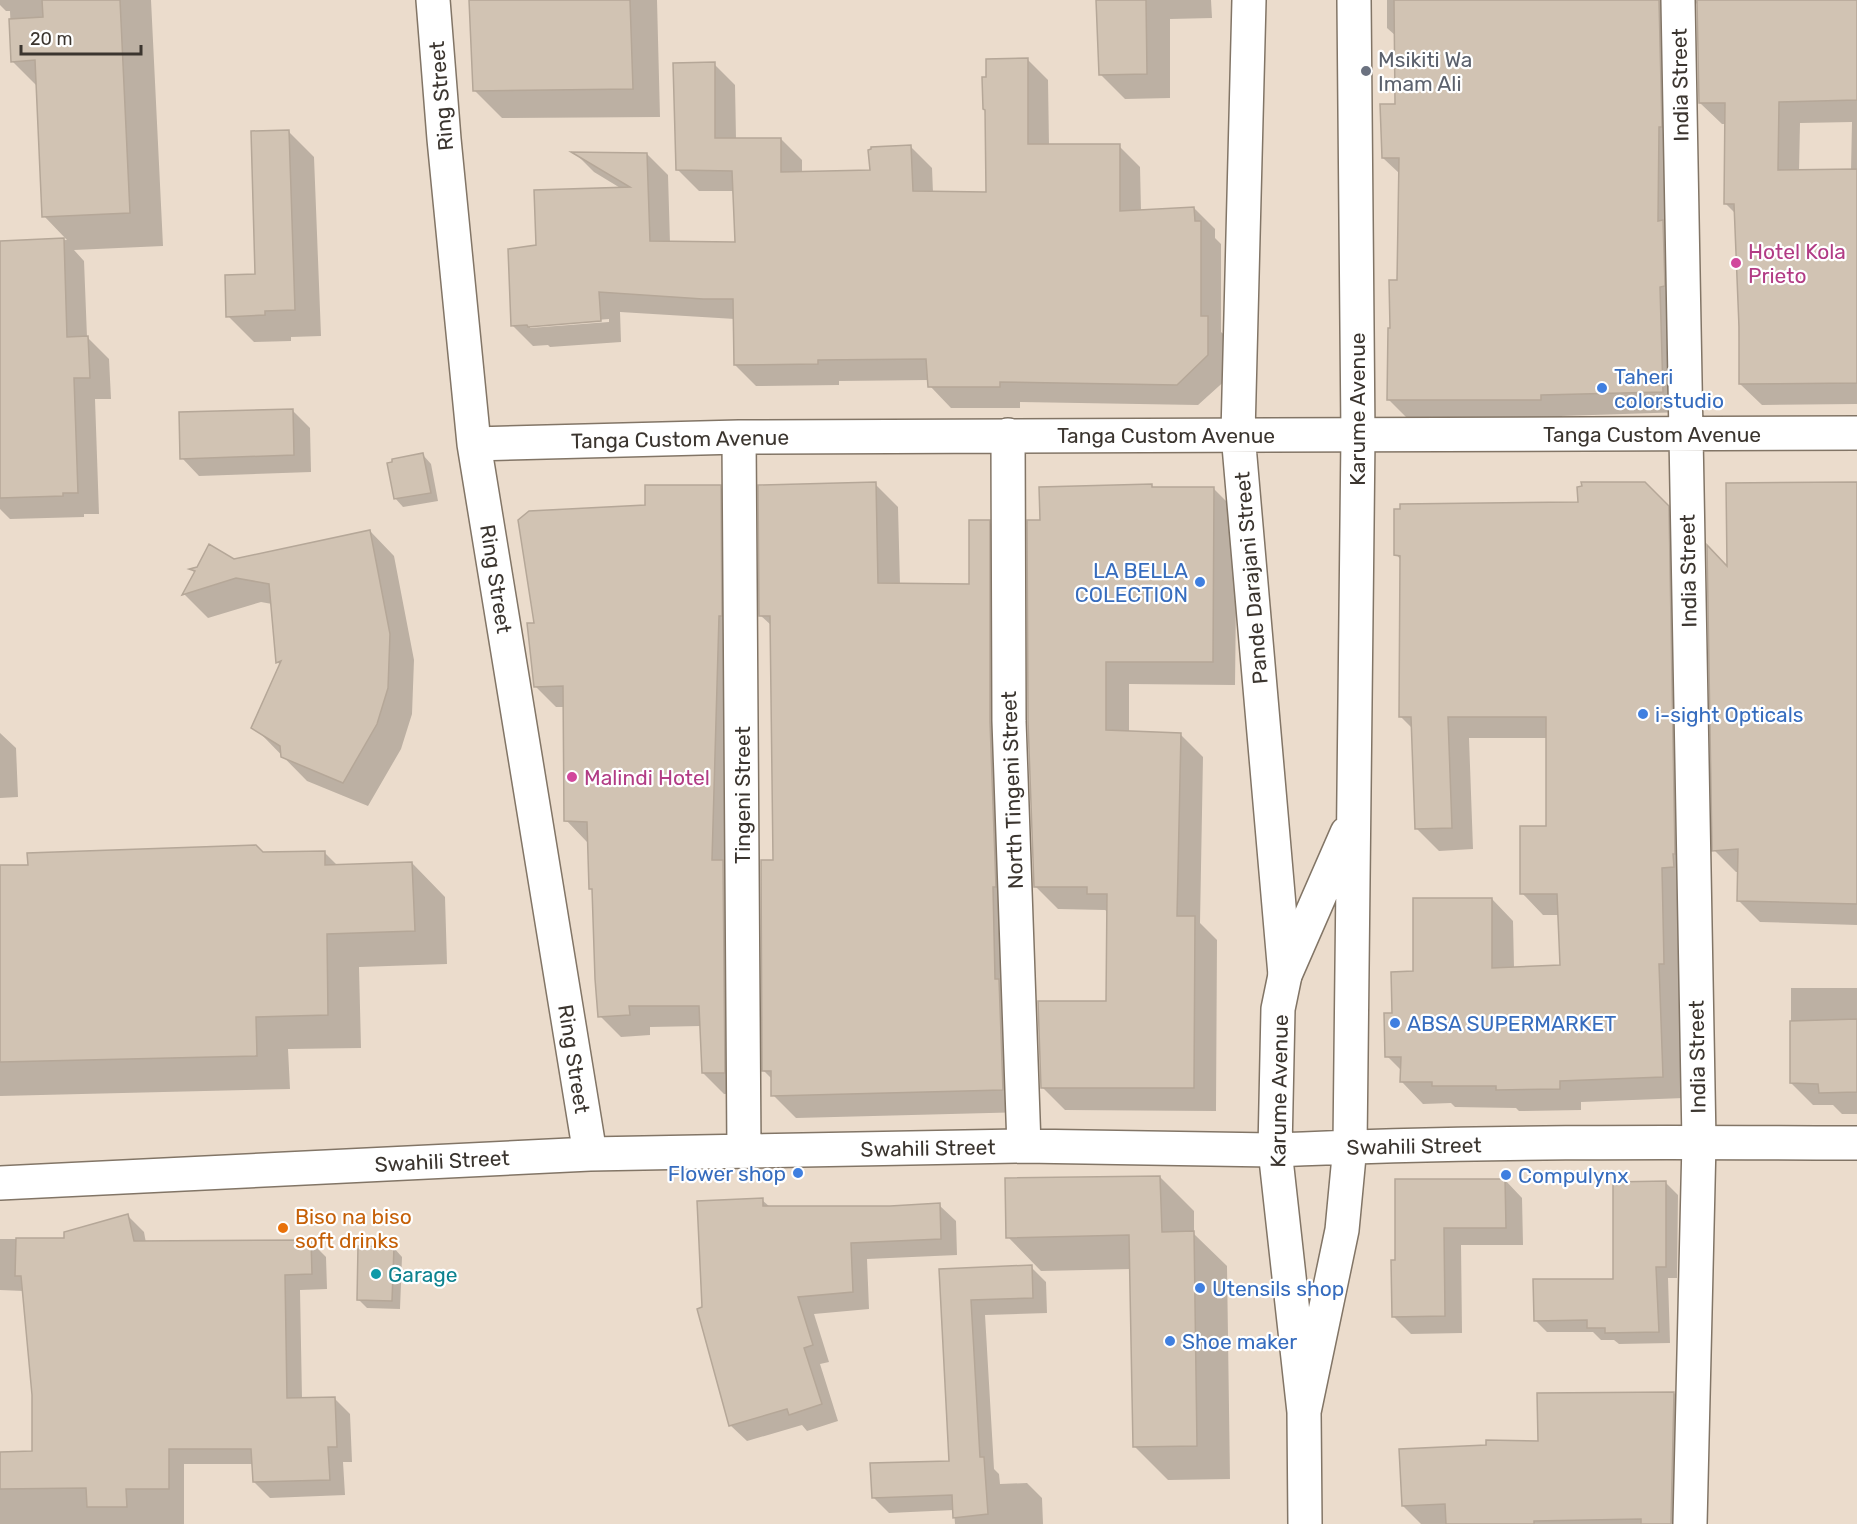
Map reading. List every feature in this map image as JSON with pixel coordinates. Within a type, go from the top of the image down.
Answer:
[{"type":"street","name":"Ring Street","points":[[433,0],[445,151],[474,444],[590,1154]]},
{"type":"street","name":"Pande Darajani Street","points":[[1249,0],[1238,434],[1285,975]]},
{"type":"street","name":"Karume Avenue","points":[[1304,1412],[1342,1230],[1350,1146],[1358,436],[1354,0]]},
{"type":"street","name":"India Street","points":[[1678,0],[1699,1142],[1690,1524]]},
{"type":"street","name":"Tanga Custom Avenue","points":[[474,444],[739,437],[1857,433]]},
{"type":"street","name":"North Tingeni Street","points":[[1008,435],[1009,722],[1024,1146]]},
{"type":"street","name":"Tingeni Street","points":[[739,437],[744,1152]]},
{"type":"street","name":"Karume Avenue","points":[[1305,1524],[1304,1412],[1275,1149],[1278,1008],[1285,975],[1354,819]]},
{"type":"street","name":"Swahili Street","points":[[0,1183],[590,1154],[1024,1146],[1275,1149],[1699,1142],[1857,1143]]},
{"type":"building","points":[[42,0],[120,0],[130,213],[42,217],[35,60],[11,62],[9,19],[43,17]]},
{"type":"building","points":[[469,0],[630,0],[633,89],[473,91]]},
{"type":"building","points":[[1096,0],[1146,0],[1147,74],[1099,75]]},
{"type":"building","points":[[1394,0],[1659,0],[1662,127],[1659,127],[1658,221],[1663,220],[1665,286],[1660,287],[1663,392],[1541,395],[1541,400],[1387,400],[1389,280],[1397,280],[1399,158],[1382,158],[1380,104],[1395,104]]},
{"type":"building","points":[[1697,0],[1857,0],[1857,100],[1779,102],[1778,170],[1857,169],[1857,383],[1739,384],[1734,204],[1724,204],[1725,103],[1699,103]]},
{"type":"building","points":[[1028,58],[1028,144],[1120,144],[1120,211],[1194,207],[1195,221],[1201,221],[1201,316],[1208,316],[1208,355],[1177,385],[1000,382],[1000,387],[928,387],[926,359],[818,360],[818,364],[734,365],[733,299],[599,292],[601,321],[528,327],[527,325],[511,326],[508,249],[536,245],[534,190],[630,187],[571,152],[647,153],[650,241],[735,242],[732,171],[676,170],[673,63],[715,62],[715,138],[781,138],[781,172],[870,170],[868,150],[871,147],[911,145],[913,191],[986,192],[985,110],[983,109],[982,77],[986,77],[986,59]]},
{"type":"building","points":[[289,130],[295,310],[265,311],[265,315],[226,317],[225,275],[255,274],[251,131]]},
{"type":"building","points":[[64,238],[67,337],[88,336],[90,378],[74,378],[78,493],[63,493],[63,496],[0,498],[0,241]]},
{"type":"building","points":[[293,409],[294,455],[180,459],[179,412]]},
{"type":"building","points":[[423,453],[431,493],[394,499],[387,463],[392,462],[392,459]]},
{"type":"building","points":[[876,482],[878,583],[969,584],[969,520],[990,520],[990,722],[996,887],[993,887],[995,979],[999,979],[1003,1090],[771,1096],[771,1071],[762,1071],[761,860],[773,860],[770,616],[759,616],[758,485]]},
{"type":"building","points":[[1581,482],[1645,482],[1669,506],[1675,854],[1673,854],[1674,867],[1662,868],[1664,964],[1659,964],[1663,1077],[1560,1081],[1560,1089],[1496,1090],[1496,1086],[1432,1086],[1432,1082],[1400,1082],[1401,1057],[1385,1057],[1384,1013],[1392,1013],[1391,972],[1413,971],[1413,898],[1492,898],[1492,968],[1560,965],[1557,894],[1520,894],[1520,826],[1546,826],[1546,717],[1448,717],[1452,828],[1415,829],[1411,717],[1399,717],[1400,556],[1394,555],[1394,509],[1400,509],[1400,504],[1578,502],[1577,487],[1582,486]]},
{"type":"building","points":[[1857,482],[1857,904],[1737,901],[1738,849],[1712,851],[1707,545],[1727,566],[1726,483]]},
{"type":"building","points":[[1152,484],[1152,487],[1214,487],[1213,662],[1106,662],[1106,730],[1181,733],[1177,916],[1195,916],[1194,1088],[1041,1088],[1038,1001],[1106,1001],[1107,894],[1087,894],[1087,887],[1034,887],[1028,721],[1027,520],[1040,520],[1039,487]]},
{"type":"building","points":[[645,485],[721,485],[722,616],[719,616],[712,860],[723,860],[725,1073],[702,1073],[699,1006],[629,1006],[630,1015],[598,1017],[587,822],[564,821],[563,686],[534,687],[527,623],[534,623],[518,520],[529,511],[645,505]]},
{"type":"building","points":[[370,530],[390,634],[388,688],[377,724],[343,783],[281,757],[280,746],[251,728],[281,661],[276,663],[269,584],[236,578],[182,595],[195,571],[189,569],[197,567],[209,544],[234,559]]},
{"type":"building","points":[[256,845],[263,852],[325,851],[325,865],[412,862],[415,931],[327,934],[328,1015],[256,1017],[257,1056],[0,1062],[0,865],[28,865],[27,853]]},
{"type":"building","points":[[1857,1019],[1857,1092],[1819,1093],[1818,1084],[1790,1083],[1790,1021]]},
{"type":"building","points":[[1160,1176],[1162,1232],[1194,1231],[1197,1446],[1133,1447],[1129,1235],[1006,1238],[1005,1178]]},
{"type":"building","points":[[1395,1179],[1505,1179],[1506,1228],[1444,1228],[1445,1316],[1392,1317],[1391,1260],[1395,1260]]},
{"type":"building","points":[[1666,1181],[1666,1267],[1656,1267],[1659,1332],[1605,1333],[1605,1328],[1587,1328],[1587,1320],[1534,1321],[1533,1279],[1613,1279],[1613,1182]]},
{"type":"building","points":[[763,1198],[763,1206],[890,1206],[940,1203],[941,1239],[851,1243],[853,1292],[798,1297],[813,1345],[804,1348],[822,1404],[789,1415],[787,1409],[729,1426],[697,1309],[702,1307],[697,1201]]},
{"type":"building","points":[[128,1214],[134,1241],[311,1240],[312,1274],[285,1275],[287,1398],[335,1397],[337,1447],[328,1447],[330,1480],[253,1482],[251,1449],[169,1449],[169,1489],[126,1489],[127,1507],[87,1507],[86,1488],[0,1489],[0,1452],[32,1451],[32,1395],[21,1276],[15,1276],[16,1238],[64,1238],[64,1232]]},
{"type":"building","name":"Garage","points":[[358,1246],[394,1247],[392,1301],[357,1300]]},
{"type":"building","points":[[1032,1265],[1033,1298],[971,1300],[980,1457],[984,1457],[988,1514],[953,1518],[952,1495],[872,1498],[870,1463],[949,1461],[939,1269]]},
{"type":"building","points":[[1674,1392],[1671,1524],[1641,1524],[1641,1519],[1534,1521],[1534,1524],[1446,1524],[1445,1504],[1402,1506],[1399,1449],[1486,1445],[1486,1440],[1538,1441],[1537,1393]]},
{"type":"place","name":"Msikiti Wa Imam Ali","points":[[1366,71]]},
{"type":"place","name":"Hotel Kola Prieto","points":[[1736,263]]},
{"type":"place","name":"Taheri colorstudio","points":[[1602,388]]},
{"type":"place","name":"LA BELLA COLECTION","points":[[1200,582]]},
{"type":"place","name":"i-sight Opticals","points":[[1643,714]]},
{"type":"place","name":"Malindi Hotel","points":[[572,777]]},
{"type":"place","name":"ABSA SUPERMARKET","points":[[1395,1023]]},
{"type":"place","name":"Flower shop","points":[[798,1173]]},
{"type":"place","name":"Compulynx","points":[[1506,1175]]},
{"type":"place","name":"Biso na biso soft drinks","points":[[283,1228]]},
{"type":"place","name":"Garage","points":[[376,1274]]},
{"type":"place","name":"Utensils shop","points":[[1200,1288]]},
{"type":"place","name":"Shoe maker","points":[[1170,1341]]}]
